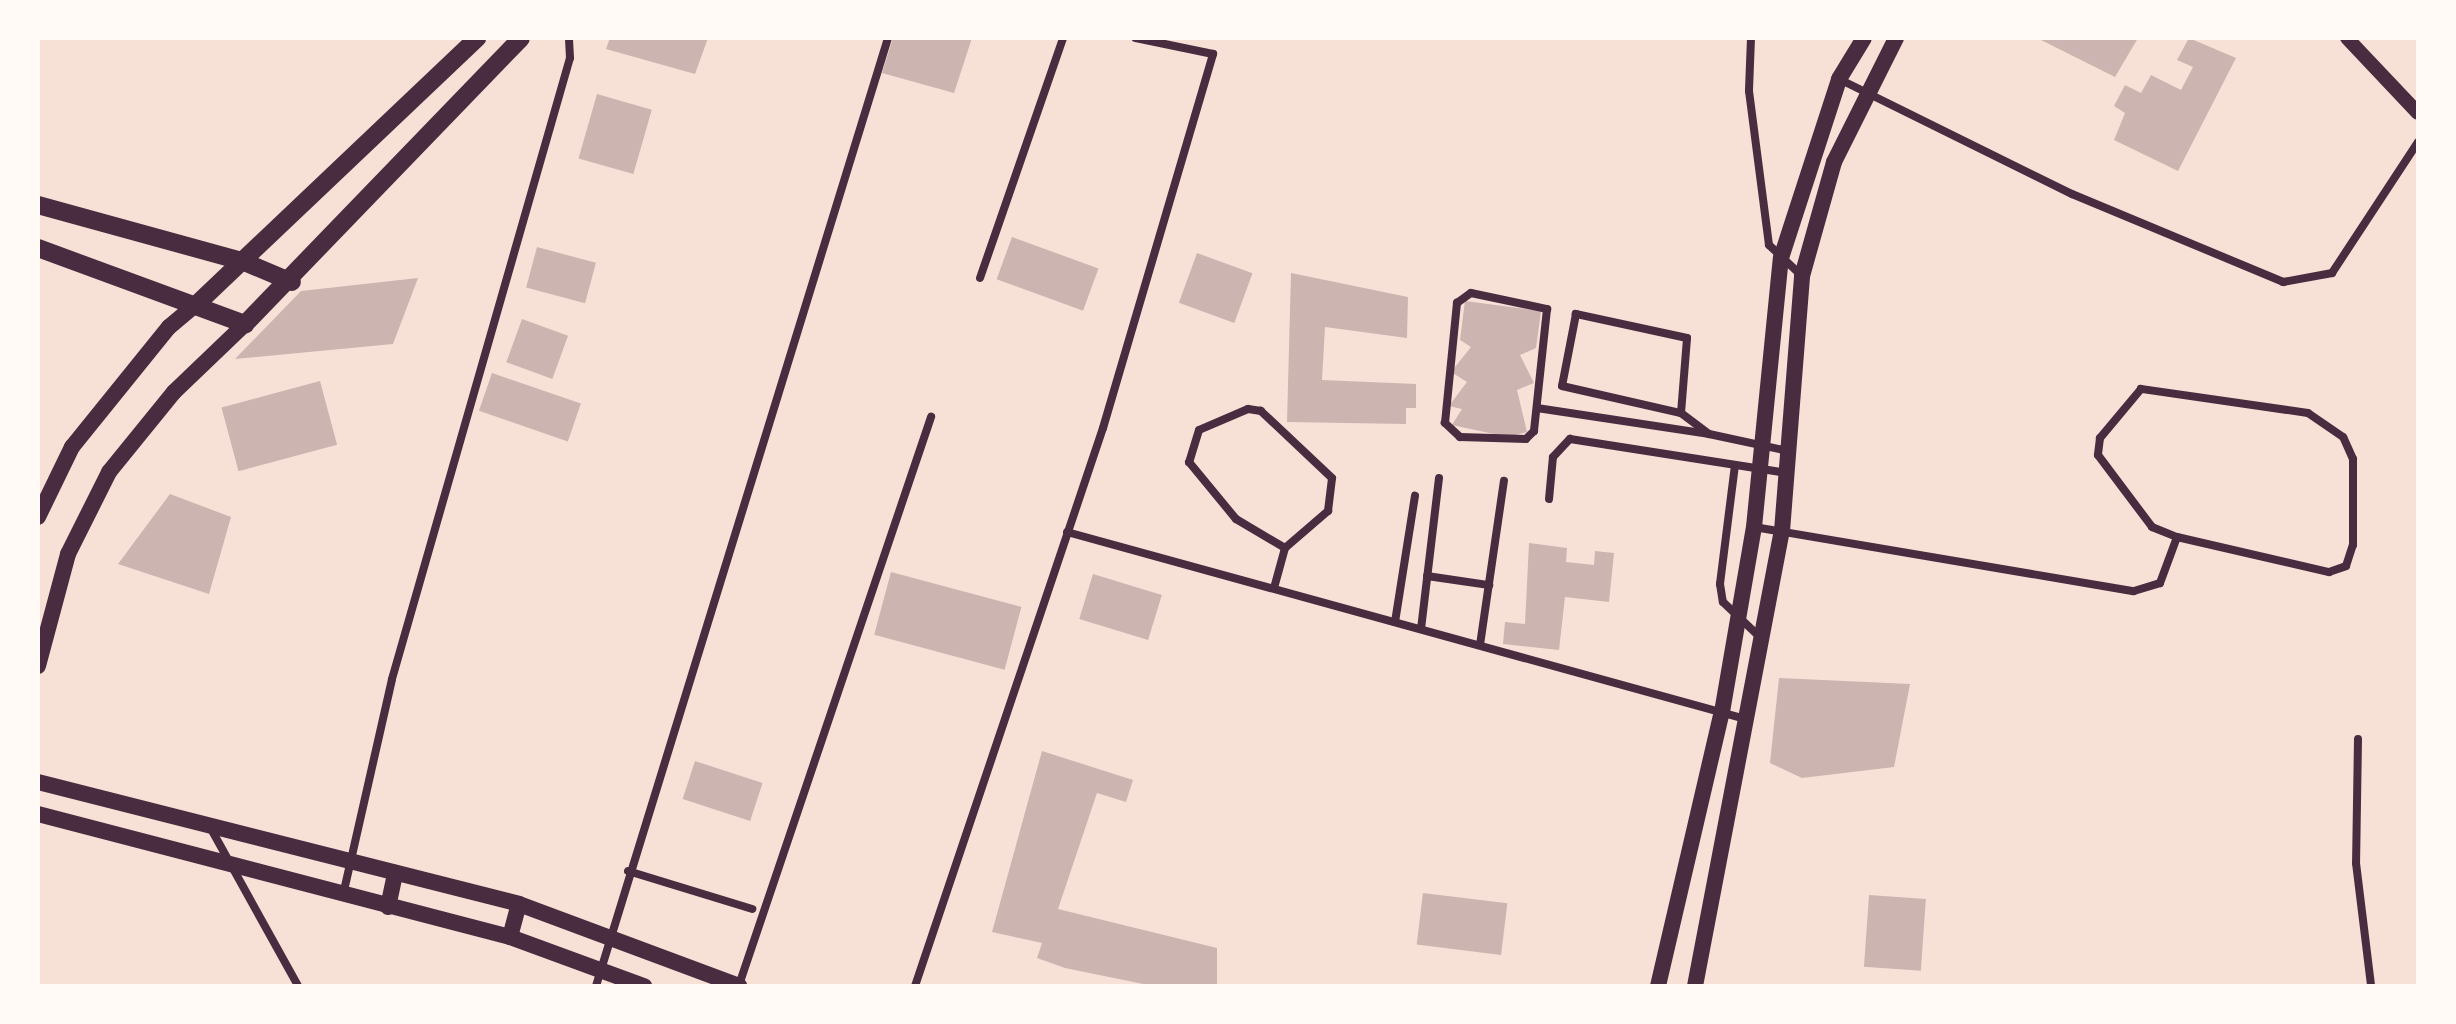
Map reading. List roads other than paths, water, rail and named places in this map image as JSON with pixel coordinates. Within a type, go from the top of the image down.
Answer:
[{"type":"main road","points":[[38,517],[72,447],[169,327],[477,38]]},
{"type":"main road","points":[[38,666],[68,554],[109,472],[174,392],[292,282],[521,38]]},
{"type":"main road","points":[[1658,986],[1722,712],[1754,527],[1781,258],[1839,79],[1864,38]]},
{"type":"main road","points":[[1695,986],[1749,720],[1782,531],[1802,276],[1834,162],[1865,91],[1896,38]]},
{"type":"main road","points":[[38,205],[242,261],[292,282]]},
{"type":"main road","points":[[38,248],[198,303],[245,324]]},
{"type":"main road","points":[[38,782],[519,904],[739,986]]},
{"type":"main road","points":[[38,814],[510,937],[598,978],[644,986]]},
{"type":"main road","points":[[388,907],[395,873]]},
{"type":"main road","points":[[510,937],[519,904]]},
{"type":"street","points":[[598,978],[628,871],[888,38]]},
{"type":"street","points":[[980,278],[1063,38]]},
{"type":"street","points":[[915,986],[1067,532],[1213,54],[1136,38]]},
{"type":"street","points":[[1751,38],[1749,91],[1769,245],[1802,276]]},
{"type":"street","points":[[2347,38],[2418,113]]},
{"type":"street","points":[[343,895],[392,679],[570,58],[569,39]]},
{"type":"street","points":[[1839,79],[2072,194],[2283,282],[2332,273],[2418,142]]},
{"type":"street","points":[[1460,297],[1547,309],[1537,408],[1534,431],[1521,441],[1460,437],[1448,429],[1444,417],[1460,297]]},
{"type":"street","points":[[1681,413],[1687,338],[1576,314],[1562,386],[1681,413],[1709,434]]},
{"type":"street","points":[[2141,389],[2308,413],[2343,437],[2353,459],[2353,545],[2346,566],[2329,572],[2177,537],[2152,527],[2098,455],[2100,438],[2141,389]]},
{"type":"street","points":[[1537,408],[1709,434],[1788,451]]},
{"type":"street","points":[[1274,588],[1285,548],[1321,523],[1332,478],[1261,411],[1248,409],[1199,430],[1189,462],[1236,519],[1285,548]]},
{"type":"street","points":[[739,986],[931,417]]},
{"type":"street","points":[[1549,499],[1553,457],[1570,439],[1786,473]]},
{"type":"street","points":[[1735,465],[1720,584],[1738,621],[1764,641]]},
{"type":"street","points":[[1421,629],[1439,478]]},
{"type":"street","points":[[1480,645],[1504,481]]},
{"type":"street","points":[[1395,622],[1415,496]]},
{"type":"street","points":[[1754,527],[2147,592],[2160,583],[2177,537]]},
{"type":"street","points":[[1067,532],[1749,720]]},
{"type":"street","points":[[1427,576],[1489,585]]},
{"type":"street","points":[[2358,739],[2356,863],[2371,986]]},
{"type":"street","points":[[209,826],[298,986]]},
{"type":"street","points":[[628,871],[752,909]]}]
